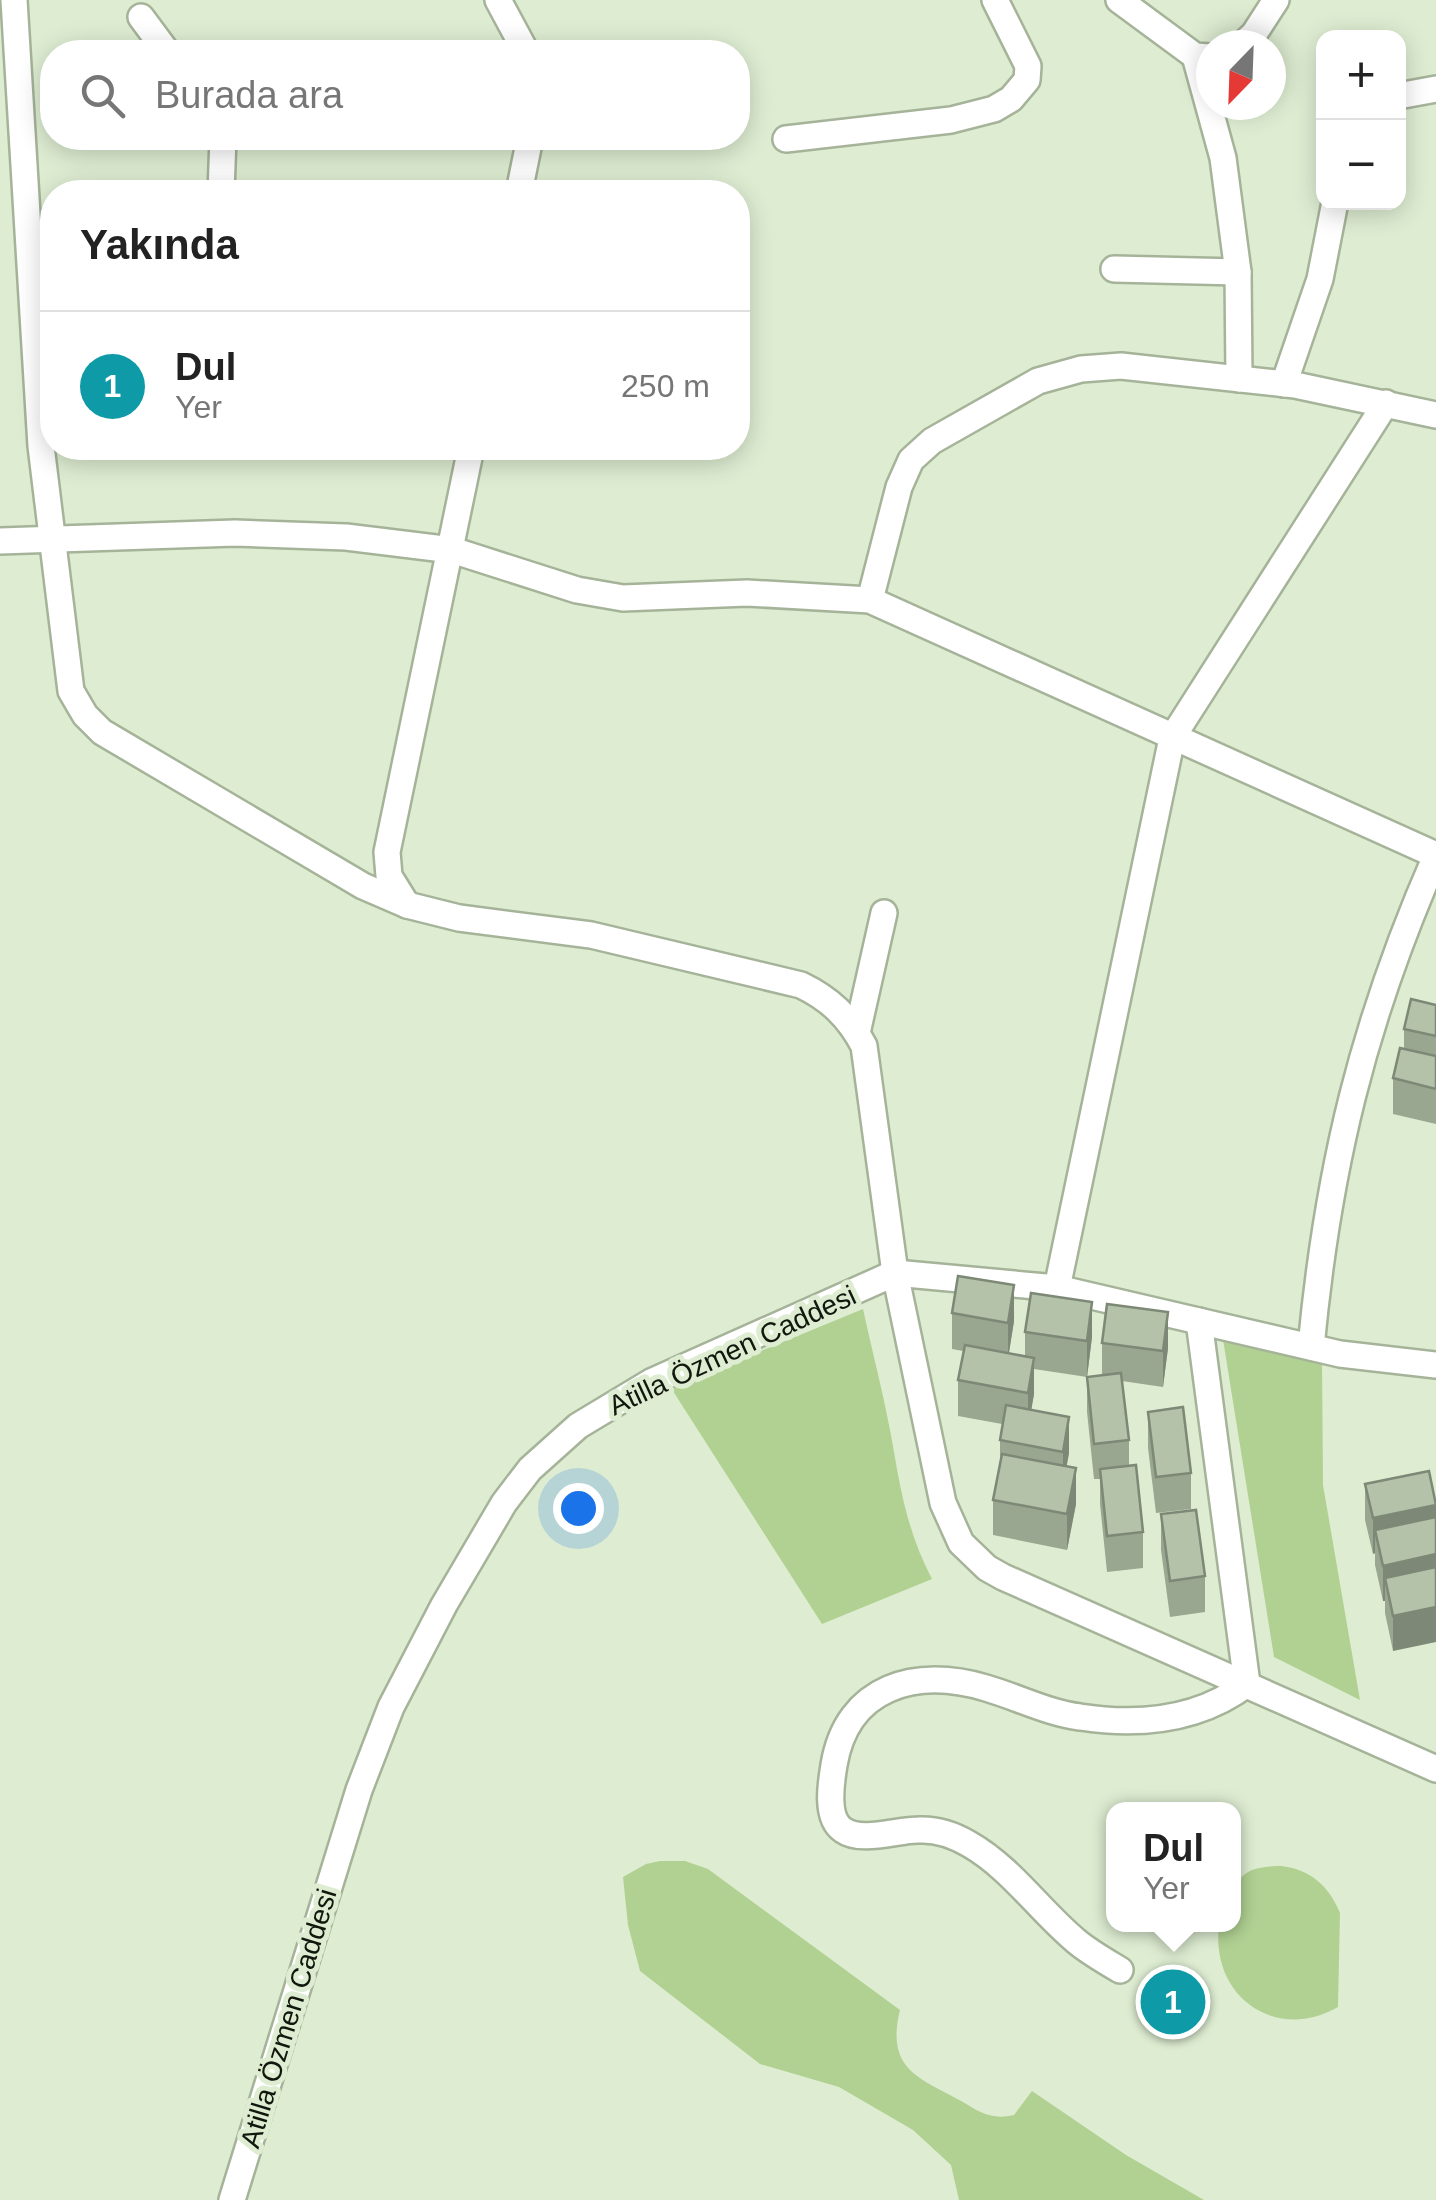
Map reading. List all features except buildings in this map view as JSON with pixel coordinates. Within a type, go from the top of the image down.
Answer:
[{"type":"street","points":[[786,140],[951,120],[978,114],[1011,99],[1027,80],[1028,66],[996,0]]},
{"type":"street","points":[[1119,0],[1196,51]]},
{"type":"street","points":[[1257,30],[1276,0]]},
{"type":"street","points":[[18,4],[8,43],[40,434]]},
{"type":"street","points":[[507,5],[521,40]]},
{"type":"street","points":[[141,17],[158,40]]},
{"type":"street","points":[[1406,95],[1436,89]]},
{"type":"street","points":[[1215,120],[1238,272],[1239,379]]},
{"type":"street","points":[[221,180],[223,150]]},
{"type":"street","points":[[521,180],[528,150]]},
{"type":"street","points":[[1284,384],[1320,279],[1333,210]]},
{"type":"street","points":[[1114,269],[1238,272]]},
{"type":"street","points":[[870,600],[904,473],[911,460],[932,441],[1016,392],[1081,369],[1121,366],[1284,384],[1436,415]]},
{"type":"street","points":[[1056,1288],[1172,738],[1386,403]]},
{"type":"street","points":[[42,460],[72,691],[93,724],[364,886],[407,904],[459,918],[591,935],[801,986],[828,1001],[857,1033],[864,1046],[895,1273],[943,1503],[961,1543],[987,1568],[1436,1770]]},
{"type":"street","points":[[407,904],[393,886],[386,864],[387,852],[470,460]]},
{"type":"street","points":[[0,542],[292,534],[452,550],[577,590],[623,598],[747,593],[870,600],[1436,855],[1375,1010],[1350,1094],[1323,1242],[1312,1347]]},
{"type":"street","points":[[857,1033],[884,913]]},
{"type":"street","name":"Atilla Özmen Caddesi","points":[[232,2200],[373,1749],[436,1620],[504,1503],[530,1469],[561,1439],[626,1396],[895,1273],[1056,1288],[1312,1347],[1436,1365]]},
{"type":"street","points":[[1199,1321],[1248,1684]]},
{"type":"street","points":[[1120,1970],[1077,1942],[1018,1883],[958,1838],[920,1830],[861,1834],[842,1830],[834,1818],[832,1790],[841,1736],[867,1700],[886,1690],[920,1682],[966,1683],[1074,1716],[1118,1721],[1200,1710],[1248,1684]]},
{"type":"green space","points":[[863,1309],[907,1514],[932,1579],[822,1624],[671,1388]]},
{"type":"green space","points":[[1221,1327],[1322,1357],[1323,1485],[1360,1700],[1274,1657]]},
{"type":"green space","points":[[660,1861],[685,1861],[708,1869],[900,2010],[897,2030],[902,2060],[921,2078],[993,2116],[1014,2115],[1032,2091],[1126,2155],[1204,2200],[959,2200],[951,2165],[913,2130],[839,2087],[760,2064],[640,1971],[628,1925],[623,1877]]},
{"type":"green space","points":[[1254,1869],[1302,1871],[1318,1881],[1340,1913],[1338,2007],[1314,2017],[1270,2016],[1236,1992],[1225,1973],[1219,1932],[1241,1932],[1241,1879]]},
{"type":"place","name":"Dul","points":[[1173,2002]]}]
